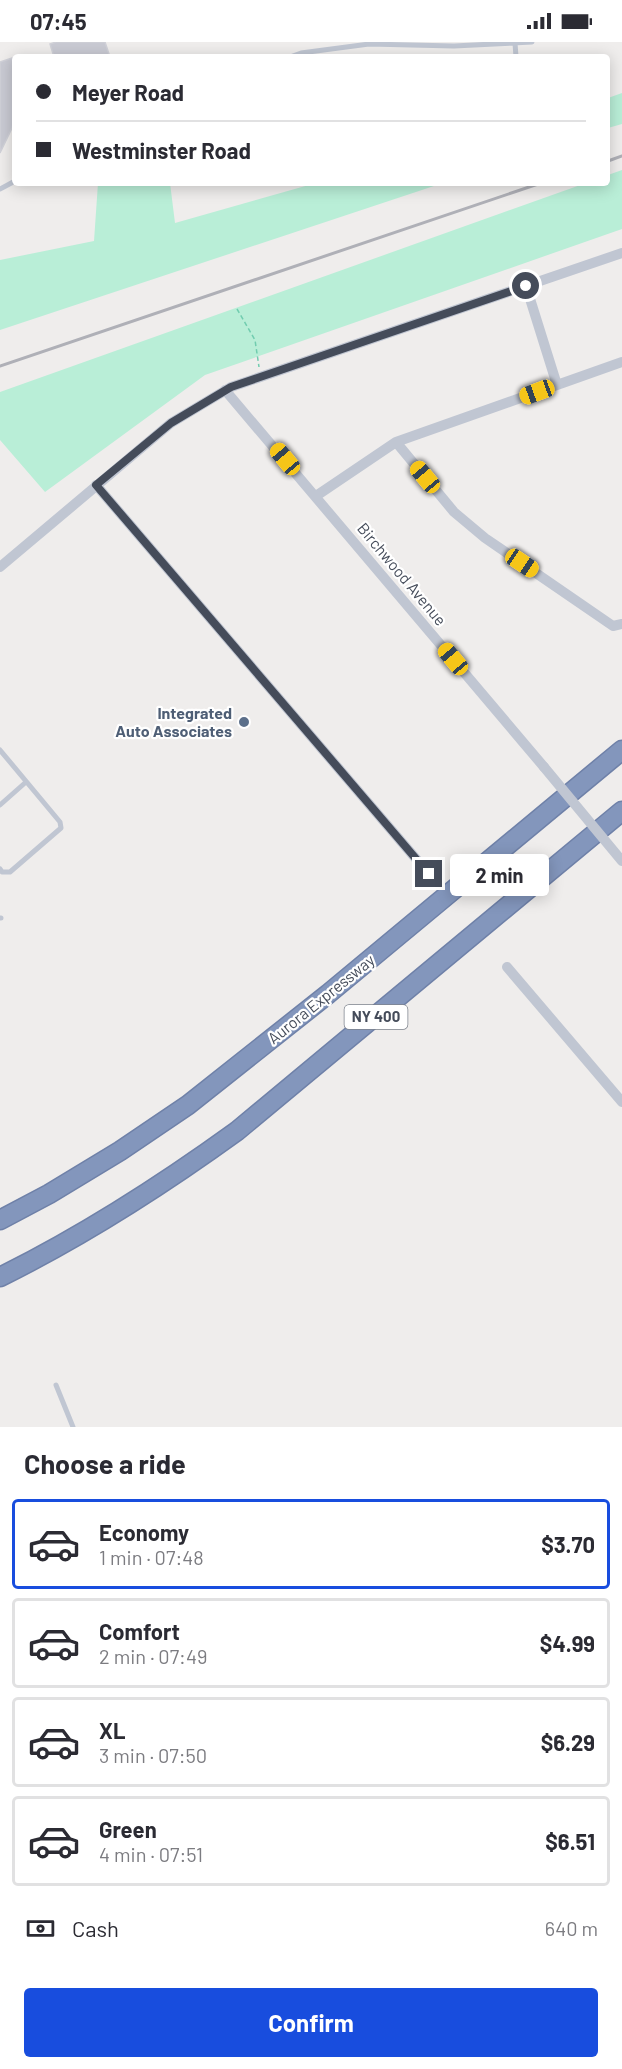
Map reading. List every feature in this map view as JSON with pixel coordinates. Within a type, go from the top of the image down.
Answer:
[{"type":"highway","name":"Aurora Expressway","points":[[0,1220],[49,1194],[120,1151],[189,1104],[328,994],[622,750]]},
{"type":"highway","name":"NY 400","points":[[0,1277],[46,1254],[119,1211],[181,1172],[237,1131],[622,811]]},
{"type":"street","points":[[0,567],[171,423],[225,390],[622,253]]},
{"type":"street","points":[[526,286],[557,385]]},
{"type":"street","points":[[316,496],[396,442],[622,362]]},
{"type":"street","name":"Birchwood Avenue","points":[[225,390],[622,861]]},
{"type":"street","points":[[396,442],[454,512],[485,538],[613,626],[622,624]]},
{"type":"street","points":[[96,485],[429,874]]},
{"type":"street","points":[[507,967],[622,1102]]},
{"type":"lane","points":[[298,54],[369,44],[532,42]]},
{"type":"lane","points":[[0,750],[60,822],[61,828],[10,872],[2,872],[0,869]]},
{"type":"lane","points":[[0,804],[26,782]]},
{"type":"lane","points":[[56,1385],[73,1427]]},
{"type":"path","points":[[237,309],[255,340],[260,377]]},
{"type":"green space","points":[[622,93],[622,124],[610,127],[610,97]]},
{"type":"green space","points":[[622,170],[622,229],[205,375],[45,492],[0,440],[0,392],[578,186],[610,186],[610,174]]},
{"type":"green space","points":[[98,186],[170,186],[175,223],[305,186],[434,186],[0,330],[0,260],[94,241]]},
{"type":"building","points":[[105,42],[109,54],[53,54],[50,44]]},
{"type":"building","points":[[12,58],[12,128],[0,153],[0,62]]},
{"type":"railway","points":[[610,160],[622,156]]},
{"type":"railway","points":[[0,366],[532,186]]},
{"type":"place","name":"Integrated Auto Associates","points":[[244,722]]},
{"type":"route","points":[[429,874],[96,485],[171,423],[231,387],[526,286]]}]
